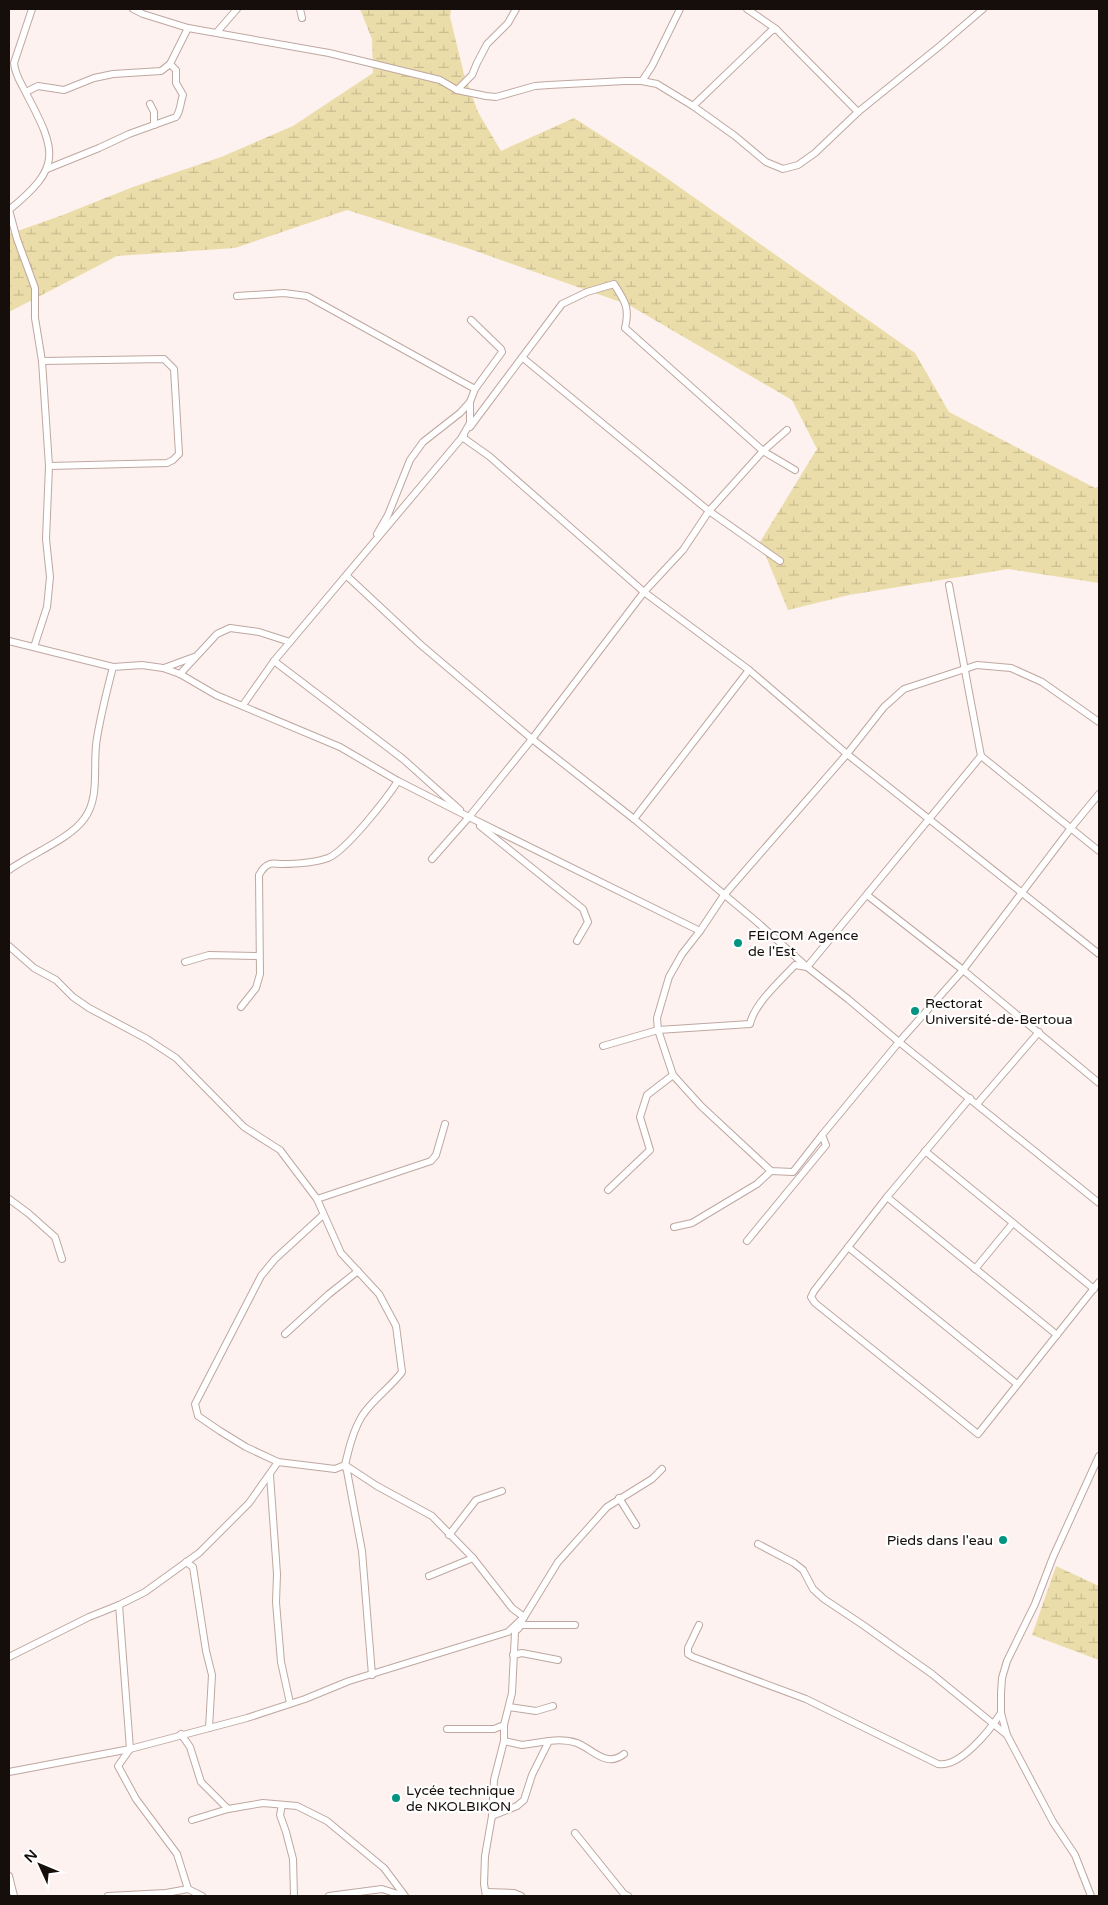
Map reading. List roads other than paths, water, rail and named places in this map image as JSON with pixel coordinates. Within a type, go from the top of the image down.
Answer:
[{"type":"street","points":[[32,9],[14,63],[15,72],[45,133],[50,156],[47,169],[36,187],[9,210],[17,239],[35,288],[35,318],[42,360],[49,466],[46,539],[50,577],[47,607],[34,647]]},
{"type":"street","points":[[133,9],[144,11],[188,28],[329,53],[440,80],[457,90],[496,97],[536,86],[642,81],[657,84],[735,136],[766,162],[783,169],[798,166],[815,153],[858,112],[983,9]]},
{"type":"street","points":[[217,32],[237,9]]},
{"type":"street","points":[[300,9],[302,18]]},
{"type":"street","points":[[457,90],[472,76],[487,44],[508,23],[516,9]]},
{"type":"street","points":[[642,81],[652,66],[680,9]]},
{"type":"street","points":[[748,9],[776,29],[858,112]]},
{"type":"street","points":[[26,92],[38,86],[64,90],[94,78],[113,74],[156,72],[170,64],[188,28]]},
{"type":"street","points":[[692,106],[771,30],[776,29]]},
{"type":"street","points":[[47,169],[129,134],[176,118],[181,111],[180,103],[184,95],[176,84],[176,70],[170,64]]},
{"type":"street","points":[[150,104],[154,112],[154,125]]},
{"type":"street","points":[[243,705],[274,661],[462,437],[562,304],[588,292],[614,284],[623,297],[628,315],[625,328],[763,451],[795,470]]},
{"type":"street","points":[[237,296],[284,293],[307,296],[475,388]]},
{"type":"street","points":[[462,437],[470,423],[470,402],[475,388],[502,352],[471,320]]},
{"type":"street","points":[[522,358],[709,511],[780,560]]},
{"type":"street","points":[[42,360],[164,359],[174,369],[179,454],[173,460],[167,463],[49,466]]},
{"type":"street","points":[[347,576],[388,515],[410,460],[423,442],[460,414],[470,402]]},
{"type":"street","points":[[432,859],[532,738],[644,592],[683,550],[709,511],[763,451],[787,430]]},
{"type":"street","points":[[462,437],[489,456],[644,592],[749,670],[848,754],[1099,954]]},
{"type":"street","points":[[347,576],[421,645],[532,738],[634,818],[807,967],[1099,1203]]},
{"type":"street","points":[[949,585],[981,756],[1099,851]]},
{"type":"street","points":[[180,674],[217,634],[230,628],[259,632],[290,642]]},
{"type":"street","points":[[9,641],[113,667],[142,665],[162,668],[180,674],[216,694],[340,747],[398,781],[468,817],[700,931]]},
{"type":"street","points":[[162,668],[196,657]]},
{"type":"street","points":[[274,661],[403,759],[468,817],[583,909],[588,922],[577,941]]},
{"type":"street","points":[[1099,722],[1042,682],[1011,668],[976,666],[904,689],[884,707],[848,754],[724,895],[682,954],[669,977],[657,1018],[658,1030],[672,1075],[701,1106],[771,1171],[793,1172],[899,1042],[963,970],[1099,794]]},
{"type":"street","points":[[9,870],[57,841],[84,820],[92,804],[97,738],[113,667]]},
{"type":"street","points":[[634,818],[749,670]]},
{"type":"street","points":[[807,967],[981,756]]},
{"type":"street","points":[[241,1006],[253,992],[260,974],[259,875],[263,868],[270,864],[300,863],[328,858],[338,852],[377,810],[398,781]]},
{"type":"street","points":[[867,895],[963,970],[1099,1082]]},
{"type":"street","points":[[9,946],[34,968],[56,980],[89,1008],[147,1039],[176,1058],[244,1127],[280,1150],[317,1198],[341,1253],[379,1294],[396,1326],[402,1372],[362,1416],[351,1439],[345,1465],[348,1471],[362,1551],[372,1675]]},
{"type":"street","points":[[185,962],[209,955],[259,956]]},
{"type":"street","points":[[603,1046],[658,1030],[750,1024],[751,1018],[773,988],[795,966],[807,967]]},
{"type":"street","points":[[977,1104],[1039,1032]]},
{"type":"street","points":[[608,1190],[650,1150],[640,1117],[647,1095],[672,1075]]},
{"type":"street","points":[[970,1098],[886,1197],[814,1291],[811,1297],[815,1304],[978,1434],[1099,1282]]},
{"type":"street","points":[[317,1198],[431,1161],[436,1155],[445,1124]]},
{"type":"street","points":[[747,1240],[826,1145],[822,1135]]},
{"type":"street","points":[[925,1151],[1094,1289]]},
{"type":"street","points":[[674,1227],[692,1223],[757,1184],[771,1171]]},
{"type":"street","points":[[886,1197],[1057,1335]]},
{"type":"street","points":[[9,1199],[55,1237],[62,1258]]},
{"type":"street","points":[[323,1214],[275,1258],[260,1276],[195,1404],[198,1416],[220,1432],[278,1462],[335,1469],[345,1465]]},
{"type":"street","points":[[974,1268],[1013,1223]]},
{"type":"street","points":[[848,1248],[1018,1384]]},
{"type":"street","points":[[285,1334],[329,1294],[358,1271]]},
{"type":"street","points":[[1092,1896],[1075,1855],[1053,1822],[1007,1735],[1001,1713],[1002,1678],[1007,1661],[1035,1604],[1053,1557],[1099,1456]]},
{"type":"street","points":[[9,1658],[88,1617],[145,1592],[199,1553],[238,1514],[270,1475],[278,1462]]},
{"type":"street","points":[[345,1465],[377,1486],[432,1516],[473,1558],[512,1608],[524,1617]]},
{"type":"street","points":[[521,1896],[514,1894],[486,1894],[484,1884],[485,1856],[492,1816],[494,1780],[504,1741],[504,1725],[512,1693],[515,1632],[558,1562],[607,1507],[652,1479],[662,1469]]},
{"type":"street","points":[[270,1475],[278,1619],[282,1662],[290,1703]]},
{"type":"street","points":[[449,1535],[476,1500],[502,1491]]},
{"type":"street","points":[[619,1498],[636,1525]]},
{"type":"street","points":[[758,1544],[794,1563],[803,1570],[813,1589],[824,1599],[925,1670],[1007,1735]]},
{"type":"street","points":[[429,1576],[473,1558]]},
{"type":"street","points":[[186,1562],[193,1567],[206,1651],[212,1675],[209,1728]]},
{"type":"street","points":[[119,1605],[130,1749],[118,1766],[136,1799],[177,1854],[188,1889]]},
{"type":"street","points":[[9,1772],[130,1749],[247,1718],[305,1699],[349,1681],[508,1632],[524,1617]]},
{"type":"street","points":[[515,1632],[521,1625],[574,1625]]},
{"type":"street","points":[[699,1625],[688,1648],[688,1654],[693,1657],[806,1699],[938,1764],[949,1764],[958,1760],[994,1725],[1001,1713]]},
{"type":"street","points":[[513,1655],[522,1653],[558,1660]]},
{"type":"street","points":[[509,1707],[536,1711],[553,1706]]},
{"type":"street","points":[[446,1729],[494,1729],[504,1725]]},
{"type":"street","points":[[181,1734],[190,1747],[201,1782],[209,1792],[228,1808]]},
{"type":"street","points":[[504,1741],[522,1745],[557,1740],[575,1743],[608,1760],[617,1760],[624,1754]]},
{"type":"street","points":[[492,1816],[517,1806],[524,1800],[532,1775],[549,1742]]},
{"type":"street","points":[[192,1820],[228,1808],[264,1803],[297,1806],[327,1821],[384,1868],[405,1896]]},
{"type":"street","points":[[282,1805],[280,1815],[293,1859],[294,1896]]},
{"type":"street","points":[[575,1833],[624,1894],[628,1896]]},
{"type":"street","points":[[9,1876],[14,1896]]},
{"type":"street","points":[[108,1896],[166,1893],[188,1889],[200,1896]]},
{"type":"street","points":[[329,1896],[382,1889],[405,1896]]},
{"type":"place","name":"FEICOM Agence de l'Est","points":[[738,943]]},
{"type":"place","name":"Rectorat Université-de-Bertoua","points":[[915,1011]]},
{"type":"place","name":"Pieds dans l'eau","points":[[1003,1540]]},
{"type":"place","name":"Lycée technique de NKOLBIKON","points":[[396,1798]]}]
